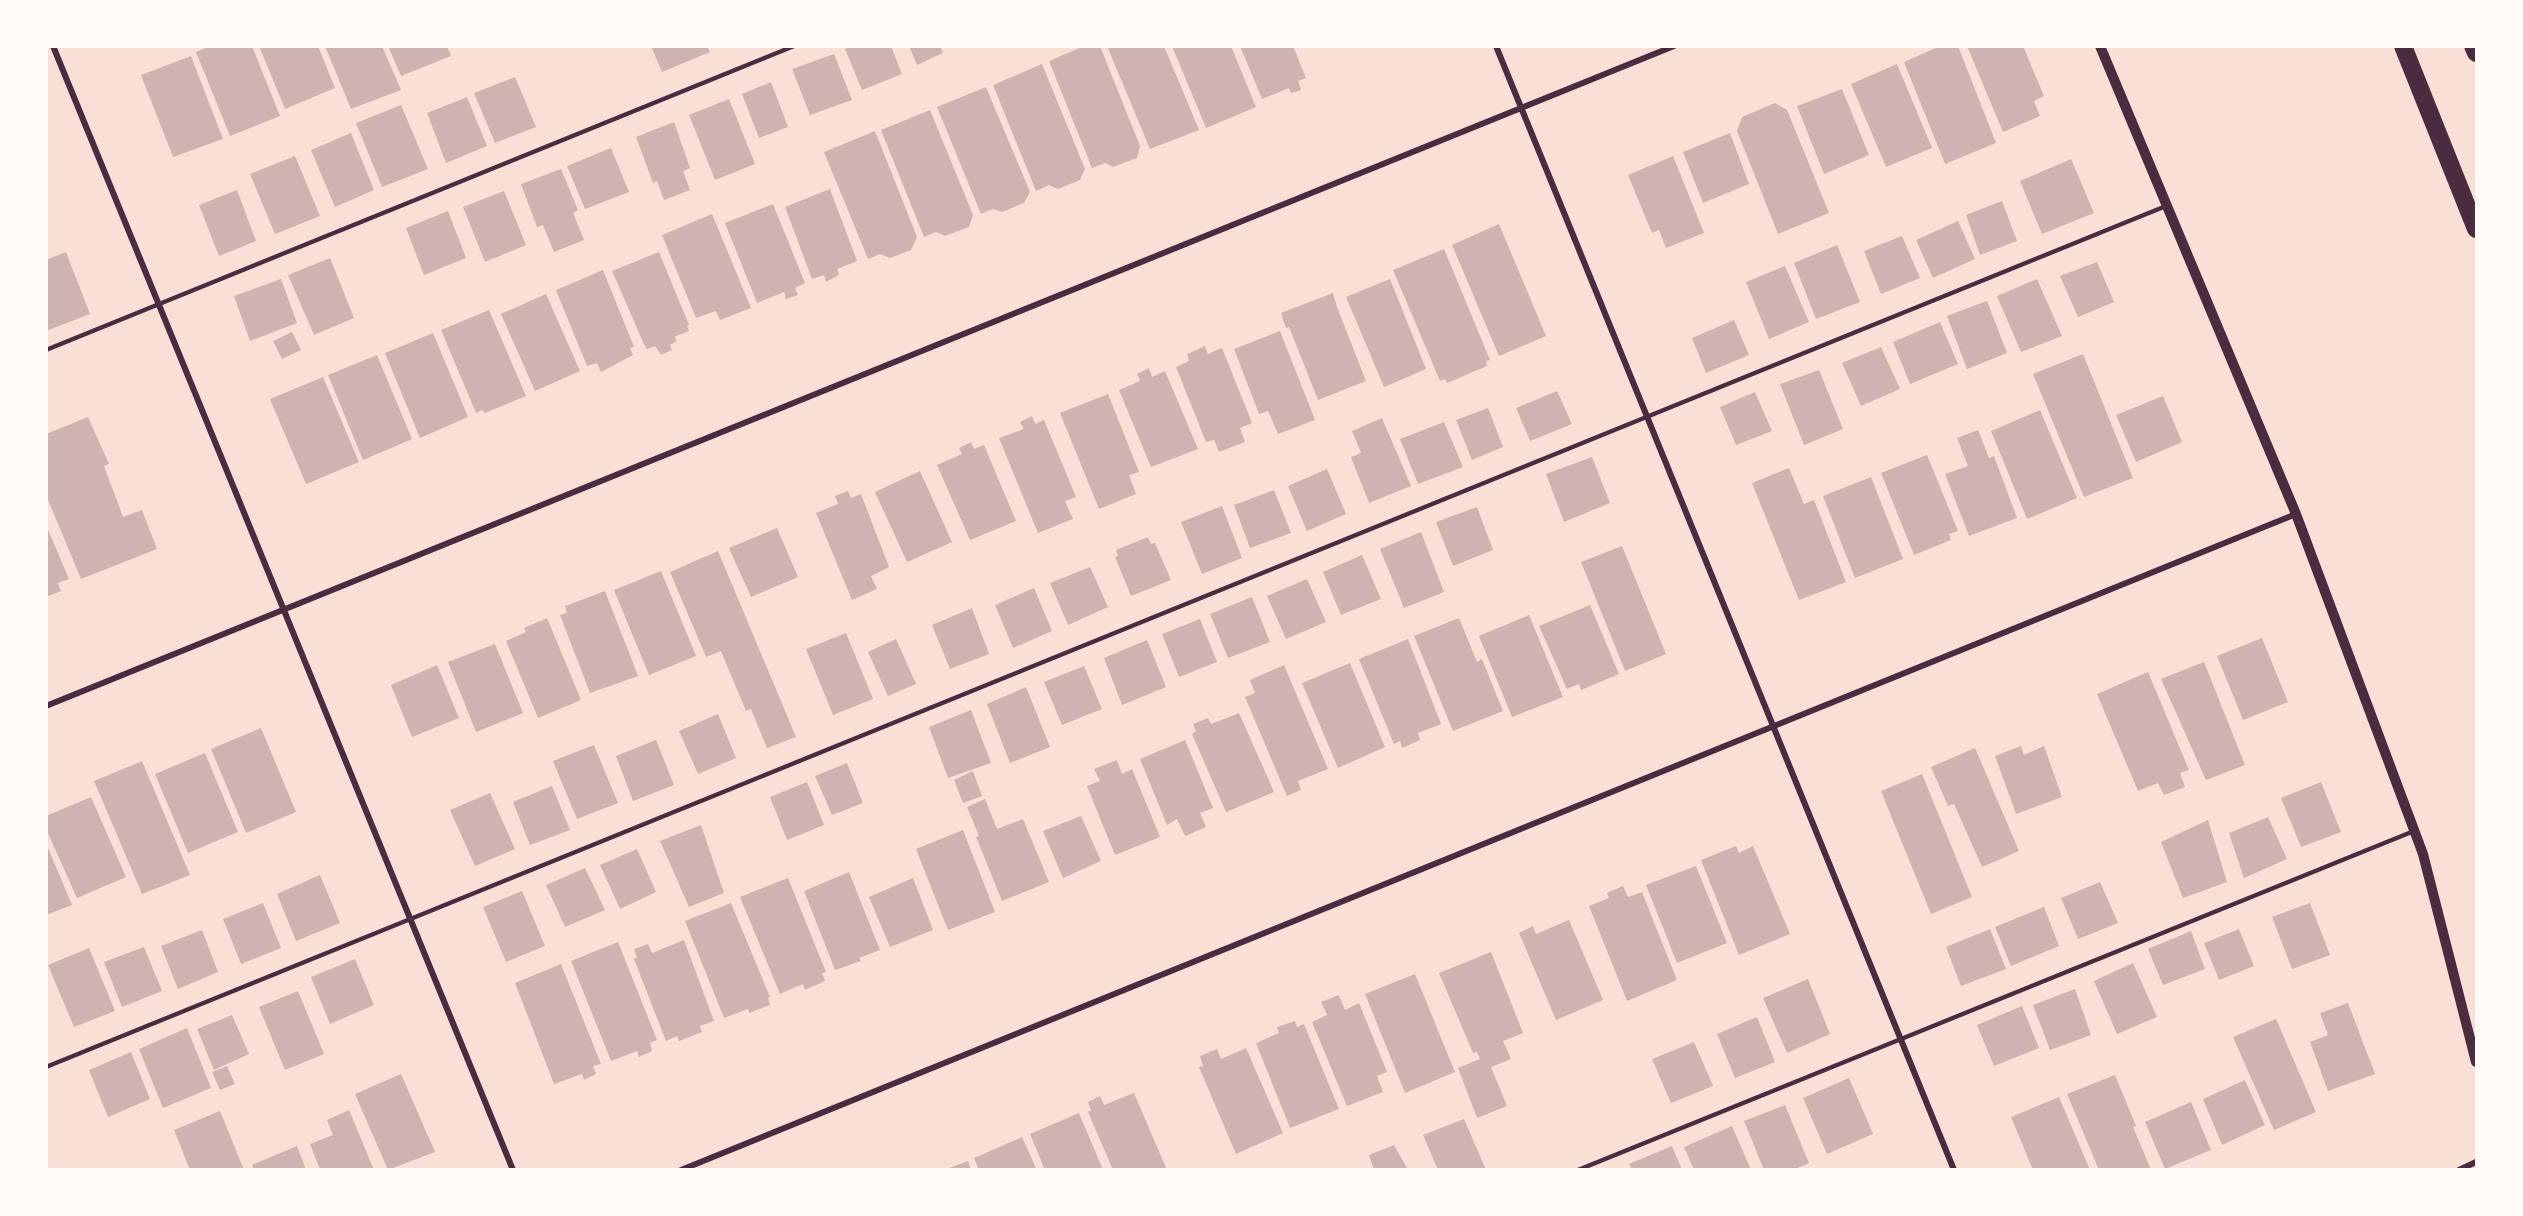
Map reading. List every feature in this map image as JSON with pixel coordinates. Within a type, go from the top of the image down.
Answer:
[{"type":"highway","points":[[2403,46],[2476,229]]},
{"type":"highway","points":[[2474,46],[2476,53]]},
{"type":"street","points":[[53,46],[513,1170]]},
{"type":"street","points":[[1496,46],[1954,1170]]},
{"type":"street","points":[[46,706],[1674,46]]},
{"type":"street","points":[[2100,46],[2296,514],[2423,854],[2476,1062]]},
{"type":"street","points":[[681,1170],[2296,514]]},
{"type":"street","points":[[2459,1170],[2476,1162]]},
{"type":"lane","points":[[46,350],[794,46]]},
{"type":"lane","points":[[46,1067],[2166,206]]},
{"type":"lane","points":[[1578,1170],[2414,831]]},
{"type":"building","points":[[210,46],[252,46],[280,116],[230,136],[196,52]]},
{"type":"building","points":[[259,46],[318,46],[335,88],[285,109]]},
{"type":"building","points":[[325,46],[382,46],[401,90],[351,109]]},
{"type":"building","points":[[388,46],[447,46],[451,56],[401,76]]},
{"type":"building","points":[[651,46],[707,46],[710,52],[662,72]]},
{"type":"building","points":[[852,46],[891,46],[902,74],[862,90],[845,49]]},
{"type":"building","points":[[909,46],[940,46],[943,53],[917,65]]},
{"type":"building","points":[[1084,46],[1100,46],[1140,146],[1137,158],[1113,167],[1105,163],[1092,168],[1049,61]]},
{"type":"building","points":[[1107,46],[1164,46],[1199,130],[1150,149]]},
{"type":"building","points":[[1172,46],[1231,46],[1256,107],[1206,128]]},
{"type":"building","points":[[1240,46],[1293,46],[1306,78],[1298,81],[1301,90],[1291,93],[1289,88],[1262,99]]},
{"type":"building","points":[[1940,46],[1958,46],[1996,143],[1945,164],[1904,62]]},
{"type":"building","points":[[1967,46],[2023,46],[2044,96],[2034,101],[2040,116],[2003,132]]},
{"type":"building","points":[[834,54],[852,100],[810,115],[792,69]]},
{"type":"building","points":[[191,56],[223,139],[173,157],[141,75]]},
{"type":"building","points":[[1042,64],[1085,169],[1080,180],[1058,189],[1049,185],[1036,191],[993,85]]},
{"type":"building","points":[[1897,64],[1932,148],[1886,167],[1851,84]]},
{"type":"building","points":[[515,77],[536,127],[495,143],[474,93]]},
{"type":"building","points":[[771,82],[788,127],[759,138],[742,94]]},
{"type":"building","points":[[986,87],[1030,192],[1024,203],[1002,212],[993,209],[981,214],[937,107]]},
{"type":"building","points":[[1842,89],[1869,155],[1824,174],[1797,106]]},
{"type":"building","points":[[467,97],[487,146],[446,163],[427,113]]},
{"type":"building","points":[[729,99],[755,164],[715,180],[689,115]]},
{"type":"building","points":[[1775,103],[1787,110],[1829,213],[1778,234],[1737,131],[1742,117]]},
{"type":"building","points":[[401,105],[428,169],[382,187],[356,123]]},
{"type":"building","points":[[930,110],[973,215],[969,227],[945,236],[936,232],[924,237],[881,130]]},
{"type":"building","points":[[674,122],[690,168],[683,171],[690,190],[664,200],[657,181],[653,183],[636,137]]},
{"type":"building","points":[[875,131],[917,237],[911,250],[890,258],[880,254],[868,259],[824,152]]},
{"type":"building","points":[[351,133],[374,190],[335,207],[311,150]]},
{"type":"building","points":[[1730,133],[1749,184],[1703,203],[1683,152]]},
{"type":"building","points":[[611,148],[629,192],[585,209],[567,166]]},
{"type":"building","points":[[295,156],[320,216],[275,234],[250,174]]},
{"type":"building","points":[[1673,156],[1704,233],[1666,248],[1659,230],[1652,233],[1628,175]]},
{"type":"building","points":[[2071,159],[2094,213],[2042,234],[2020,181]]},
{"type":"building","points":[[561,169],[578,210],[573,213],[584,240],[554,252],[543,225],[537,227],[521,184]]},
{"type":"building","points":[[830,189],[857,261],[837,269],[839,275],[826,282],[824,275],[812,279],[785,207]]},
{"type":"building","points":[[237,190],[256,241],[219,256],[199,205]]},
{"type":"building","points":[[504,191],[526,245],[485,262],[463,207]]},
{"type":"building","points":[[2002,201],[2017,241],[1980,255],[1966,215]]},
{"type":"building","points":[[773,204],[805,283],[795,288],[798,295],[786,299],[784,292],[757,303],[725,223]]},
{"type":"building","points":[[448,211],[466,258],[424,275],[406,228]]},
{"type":"building","points":[[712,214],[751,308],[720,320],[716,311],[696,318],[662,235]]},
{"type":"building","points":[[1958,221],[1975,259],[1933,278],[1916,240]]},
{"type":"building","points":[[1499,224],[1546,336],[1499,356],[1452,245]]},
{"type":"building","points":[[1902,236],[1920,278],[1881,294],[1864,251]]},
{"type":"building","points":[[1837,245],[1860,302],[1816,319],[1794,263]]},
{"type":"building","points":[[1444,249],[1490,360],[1486,361],[1487,366],[1447,383],[1445,379],[1440,381],[1393,270]]},
{"type":"building","points":[[66,252],[90,314],[46,331],[46,260]]},
{"type":"building","points":[[659,252],[689,325],[687,326],[689,331],[674,337],[677,341],[670,345],[672,350],[661,355],[655,346],[647,349],[644,344],[612,271]]},
{"type":"building","points":[[330,258],[354,318],[314,335],[288,275]]},
{"type":"building","points":[[2097,262],[2114,302],[2078,317],[2060,276]]},
{"type":"building","points":[[1785,266],[1809,322],[1769,339],[1746,282]]},
{"type":"building","points":[[603,270],[634,347],[630,348],[633,355],[601,372],[597,363],[587,366],[556,290]]},
{"type":"building","points":[[281,279],[297,323],[250,341],[234,296]]},
{"type":"building","points":[[1390,279],[1426,369],[1384,387],[1346,297]]},
{"type":"building","points":[[2037,279],[2062,336],[2021,352],[1997,296]]},
{"type":"building","points":[[1333,293],[1366,381],[1318,400],[1289,327],[1286,328],[1281,313]]},
{"type":"building","points":[[546,294],[580,371],[535,391],[501,314]]},
{"type":"building","points":[[1987,301],[2007,353],[1967,369],[1947,316]]},
{"type":"building","points":[[489,310],[526,396],[485,413],[482,410],[476,413],[441,330]]},
{"type":"building","points":[[1734,320],[1749,355],[1706,373],[1692,338]]},
{"type":"building","points":[[1940,322],[1958,364],[1910,384],[1893,342]]},
{"type":"building","points":[[1280,331],[1315,420],[1278,434],[1268,411],[1259,414],[1234,349]]},
{"type":"building","points":[[292,332],[301,350],[282,359],[273,341]]},
{"type":"building","points":[[433,333],[468,417],[420,438],[385,353]]},
{"type":"building","points":[[1205,346],[1208,354],[1222,348],[1252,423],[1240,428],[1245,442],[1219,452],[1214,440],[1206,442],[1176,367],[1189,361],[1187,354]]},
{"type":"building","points":[[1881,347],[1900,389],[1861,406],[1842,363]]},
{"type":"building","points":[[2083,354],[2133,478],[2084,497],[2033,374]]},
{"type":"building","points":[[377,355],[412,439],[363,460],[328,375]]},
{"type":"building","points":[[1149,368],[1152,377],[1165,371],[1198,449],[1151,467],[1119,390],[1140,381],[1137,374]]},
{"type":"building","points":[[1819,370],[1843,429],[1804,445],[1780,384]]},
{"type":"building","points":[[323,377],[359,462],[306,484],[270,399]]},
{"type":"building","points":[[1557,391],[1572,424],[1530,441],[1516,408]]},
{"type":"building","points":[[1755,392],[1772,431],[1736,445],[1720,407]]},
{"type":"building","points":[[1108,394],[1139,472],[1129,475],[1136,494],[1099,509],[1060,413]]},
{"type":"building","points":[[2163,396],[2182,442],[2136,462],[2116,415]]},
{"type":"building","points":[[1488,408],[1503,447],[1472,460],[1456,420]]},
{"type":"building","points":[[2040,410],[2077,498],[2027,519],[1991,431]]},
{"type":"building","points":[[1032,416],[1035,424],[1044,420],[1076,497],[1065,501],[1073,519],[1038,533],[999,438],[1024,429],[1020,422]]},
{"type":"building","points":[[88,417],[109,464],[104,466],[123,517],[142,510],[157,549],[81,579],[46,495],[46,434]]},
{"type":"building","points":[[1382,418],[1411,486],[1369,503],[1351,457],[1361,453],[1352,431]]},
{"type":"building","points":[[1444,422],[1463,467],[1418,484],[1400,439]]},
{"type":"building","points":[[1978,430],[1989,458],[1994,456],[2017,518],[1969,536],[1945,474],[1968,466],[1957,438]]},
{"type":"building","points":[[971,442],[974,449],[984,445],[1016,521],[970,540],[937,465],[962,454],[959,448]]},
{"type":"building","points":[[1927,455],[1958,531],[1949,534],[1951,540],[1914,555],[1881,473]]},
{"type":"building","points":[[1592,457],[1610,503],[1564,522],[1546,474]]},
{"type":"building","points":[[1789,468],[1804,504],[1814,500],[1846,582],[1799,600],[1752,483]]},
{"type":"building","points":[[1327,469],[1346,514],[1307,531],[1288,486]]},
{"type":"building","points":[[920,471],[952,542],[907,562],[875,492]]},
{"type":"building","points":[[1871,477],[1903,559],[1855,578],[1823,496]]},
{"type":"building","points":[[1274,490],[1291,533],[1250,548],[1234,505]]},
{"type":"building","points":[[848,491],[851,498],[861,494],[889,567],[871,576],[877,589],[852,600],[816,513],[838,504],[835,496]]},
{"type":"building","points":[[1222,506],[1242,558],[1202,574],[1181,522]]},
{"type":"building","points":[[1477,507],[1493,550],[1453,566],[1436,522]]},
{"type":"building","points":[[46,525],[69,579],[58,583],[61,591],[46,597]]},
{"type":"building","points":[[777,528],[798,577],[751,597],[729,548]]},
{"type":"building","points":[[1421,532],[1444,592],[1404,608],[1380,549]]},
{"type":"building","points":[[1148,537],[1151,544],[1155,543],[1171,580],[1131,596],[1115,557],[1118,556],[1116,550]]},
{"type":"building","points":[[1622,546],[1666,654],[1625,671],[1581,562]]},
{"type":"building","points":[[718,551],[796,737],[767,748],[751,709],[746,711],[721,651],[706,657],[670,572]]},
{"type":"building","points":[[1362,555],[1381,599],[1341,615],[1323,572]]},
{"type":"building","points":[[1090,567],[1108,607],[1068,625],[1050,583]]},
{"type":"building","points":[[661,571],[696,656],[649,675],[614,590]]},
{"type":"building","points":[[1307,579],[1326,622],[1286,639],[1267,596]]},
{"type":"building","points":[[1034,588],[1052,631],[1013,648],[995,605]]},
{"type":"building","points":[[605,591],[638,676],[590,693],[560,615],[567,613],[565,606]]},
{"type":"building","points":[[1252,597],[1270,642],[1228,658],[1210,614]]},
{"type":"building","points":[[1590,605],[1619,674],[1581,690],[1579,684],[1567,689],[1539,626]]},
{"type":"building","points":[[972,608],[989,654],[950,669],[932,625]]},
{"type":"building","points":[[1529,615],[1563,697],[1512,717],[1479,636]]},
{"type":"building","points":[[547,618],[581,700],[538,718],[506,641],[526,632],[524,628]]},
{"type":"building","points":[[1459,618],[1477,662],[1482,659],[1503,711],[1453,731],[1414,636]]},
{"type":"building","points":[[1200,619],[1217,662],[1179,677],[1162,634]]},
{"type":"building","points":[[846,633],[873,699],[833,715],[806,649]]},
{"type":"building","points":[[2262,638],[2288,702],[2243,720],[2217,656]]},
{"type":"building","points":[[896,639],[916,684],[888,696],[868,652]]},
{"type":"building","points":[[1408,639],[1441,724],[1418,733],[1420,740],[1402,748],[1400,741],[1394,744],[1359,659]]},
{"type":"building","points":[[1147,640],[1166,687],[1122,705],[1104,658]]},
{"type":"building","points":[[495,644],[523,713],[476,732],[448,662]]},
{"type":"building","points":[[2204,662],[2245,765],[2206,780],[2161,679]]},
{"type":"building","points":[[1350,663],[1385,747],[1338,768],[1302,683]]},
{"type":"building","points":[[437,665],[459,718],[412,737],[391,685]]},
{"type":"building","points":[[1284,665],[1328,769],[1298,781],[1301,790],[1287,796],[1245,697],[1255,693],[1250,680]]},
{"type":"building","points":[[1084,666],[1102,709],[1062,725],[1044,682]]},
{"type":"building","points":[[2148,672],[2189,770],[2180,773],[2185,787],[2164,795],[2158,783],[2138,791],[2097,694]]},
{"type":"building","points":[[1026,687],[1050,747],[1010,763],[987,704]]},
{"type":"building","points":[[971,710],[991,763],[948,778],[929,727]]},
{"type":"building","points":[[1239,713],[1274,792],[1226,812],[1192,734],[1196,731],[1193,724],[1208,718],[1211,724]]},
{"type":"building","points":[[718,714],[736,758],[698,774],[679,731]]},
{"type":"building","points":[[261,728],[296,812],[246,833],[211,749]]},
{"type":"building","points":[[656,740],[674,785],[633,801],[616,756]]},
{"type":"building","points":[[1185,740],[1213,808],[1200,813],[1206,827],[1185,836],[1177,819],[1167,825],[1140,759]]},
{"type":"building","points":[[594,745],[618,803],[577,819],[553,761]]},
{"type":"building","points":[[2021,746],[2024,755],[2044,746],[2062,797],[2016,814],[1995,756]]},
{"type":"building","points":[[1975,748],[2019,851],[1982,867],[1954,804],[1948,806],[1931,767]]},
{"type":"building","points":[[205,753],[238,832],[188,853],[155,774]]},
{"type":"building","points":[[1117,760],[1122,774],[1132,769],[1160,837],[1115,855],[1087,786],[1100,781],[1094,769]]},
{"type":"building","points":[[142,761],[190,875],[142,894],[94,781]]},
{"type":"building","points":[[847,763],[863,803],[832,815],[815,776]]},
{"type":"building","points":[[973,771],[982,796],[963,803],[954,780]]},
{"type":"building","points":[[1922,774],[1972,897],[1931,914],[1881,791]]},
{"type":"building","points":[[807,782],[824,825],[787,840],[770,797]]},
{"type":"building","points":[[2321,782],[2341,832],[2301,847],[2281,798]]},
{"type":"building","points":[[552,786],[570,830],[530,845],[513,802]]},
{"type":"building","points":[[490,793],[515,849],[475,866],[450,810]]},
{"type":"building","points":[[91,797],[126,877],[77,898],[46,829],[46,816]]},
{"type":"building","points":[[985,799],[997,829],[1023,819],[1049,882],[1002,901],[976,837],[979,836],[967,807]]},
{"type":"building","points":[[1081,816],[1101,861],[1063,878],[1043,831]]},
{"type":"building","points":[[2268,817],[2287,859],[2244,878],[2229,833]]},
{"type":"building","points":[[2208,820],[2227,882],[2183,898],[2161,842]]},
{"type":"building","points":[[701,825],[724,893],[689,907],[660,841]]},
{"type":"building","points":[[963,830],[995,912],[948,930],[916,849]]},
{"type":"building","points":[[46,843],[72,905],[46,915]]},
{"type":"building","points":[[1736,846],[1739,853],[1753,846],[1790,934],[1739,955],[1701,860]]},
{"type":"building","points":[[637,849],[656,892],[620,909],[600,865]]},
{"type":"building","points":[[1696,866],[1727,943],[1677,963],[1646,885]]},
{"type":"building","points":[[585,868],[605,910],[565,927],[546,885]]},
{"type":"building","points":[[849,872],[880,950],[859,958],[861,961],[835,970],[804,891]]},
{"type":"building","points":[[320,875],[340,923],[296,941],[277,894]]},
{"type":"building","points":[[788,878],[826,972],[822,973],[825,981],[805,990],[803,984],[780,994],[740,897]]},
{"type":"building","points":[[913,878],[933,930],[890,947],[869,897]]},
{"type":"building","points":[[2100,882],[2118,923],[2078,939],[2061,898]]},
{"type":"building","points":[[1623,886],[1628,897],[1642,892],[1677,980],[1627,1001],[1589,906],[1609,898],[1607,893]]},
{"type":"building","points":[[522,891],[545,946],[506,962],[483,907]]},
{"type":"building","points":[[263,903],[281,948],[241,964],[223,919]]},
{"type":"building","points":[[731,903],[770,997],[768,998],[770,1005],[749,1013],[748,1009],[724,1018],[685,921]]},
{"type":"building","points":[[2310,903],[2330,955],[2292,969],[2272,917]]},
{"type":"building","points":[[2044,907],[2059,946],[2011,966],[1995,927]]},
{"type":"building","points":[[1569,920],[1603,1000],[1556,1020],[1519,933],[1533,926],[1536,934]]},
{"type":"building","points":[[1990,929],[2006,969],[1961,986],[1946,947]]},
{"type":"building","points":[[2239,929],[2254,966],[2219,980],[2204,943]]},
{"type":"building","points":[[202,930],[218,972],[178,989],[161,946]]},
{"type":"building","points":[[2191,931],[2205,969],[2163,985],[2148,949]]},
{"type":"building","points":[[684,940],[714,1021],[700,1026],[702,1032],[679,1041],[677,1036],[666,1041],[634,959],[637,957],[634,949],[648,944],[652,953]]},
{"type":"building","points":[[618,942],[657,1040],[650,1043],[652,1051],[639,1057],[637,1051],[611,1061],[571,961]]},
{"type":"building","points":[[144,947],[162,991],[122,1007],[104,962]]},
{"type":"building","points":[[89,948],[115,1011],[74,1027],[48,965]]},
{"type":"building","points":[[1491,952],[1523,1033],[1503,1041],[1511,1059],[1491,1067],[1507,1106],[1477,1118],[1458,1068],[1480,1059],[1477,1052],[1473,1053],[1439,973]]},
{"type":"building","points":[[355,959],[374,1005],[330,1024],[311,977]]},
{"type":"building","points":[[2133,963],[2157,1017],[2117,1034],[2094,981]]},
{"type":"building","points":[[561,964],[601,1064],[593,1066],[596,1074],[584,1080],[582,1074],[554,1084],[515,983]]},
{"type":"building","points":[[1415,974],[1455,1072],[1405,1093],[1365,994]]},
{"type":"building","points":[[1808,979],[1830,1034],[1787,1053],[1763,998]]},
{"type":"building","points":[[2075,989],[2091,1035],[2050,1050],[2033,1005]]},
{"type":"building","points":[[298,991],[324,1054],[285,1070],[259,1007]]},
{"type":"building","points":[[1339,995],[1345,1010],[1359,1003],[1387,1072],[1377,1076],[1383,1092],[1347,1106],[1312,1022],[1327,1015],[1321,1002]]},
{"type":"building","points":[[2348,1003],[2375,1074],[2328,1091],[2310,1042],[2328,1035],[2320,1013]]},
{"type":"building","points":[[2022,1006],[2039,1048],[1994,1066],[1977,1025]]},
{"type":"building","points":[[232,1015],[249,1054],[214,1070],[197,1029]]},
{"type":"building","points":[[1757,1017],[1775,1062],[1735,1078],[1717,1034]]},
{"type":"building","points":[[2276,1019],[2316,1112],[2274,1130],[2233,1037]]},
{"type":"building","points":[[1295,1021],[1297,1027],[1304,1024],[1339,1109],[1290,1128],[1256,1043],[1279,1033],[1277,1027]]},
{"type":"building","points":[[187,1028],[211,1088],[163,1108],[139,1049]]},
{"type":"building","points":[[1694,1042],[1713,1086],[1671,1103],[1652,1059]]},
{"type":"building","points":[[1246,1048],[1283,1133],[1236,1154],[1199,1067],[1203,1066],[1200,1056],[1217,1049],[1221,1059]]},
{"type":"building","points":[[131,1052],[150,1099],[108,1117],[89,1070]]},
{"type":"building","points":[[227,1066],[235,1084],[220,1090],[212,1072]]},
{"type":"building","points":[[401,1074],[435,1152],[388,1170],[355,1094]]},
{"type":"building","points":[[2115,1075],[2151,1170],[2099,1170],[2067,1094]]},
{"type":"building","points":[[1849,1078],[1873,1134],[1827,1154],[1803,1098]]},
{"type":"building","points":[[2245,1080],[2265,1125],[2222,1145],[2203,1099]]},
{"type":"building","points":[[1134,1093],[1167,1170],[1113,1170],[1088,1112],[1091,1110],[1088,1102],[1100,1096],[1104,1105]]},
{"type":"building","points":[[2059,1097],[2090,1170],[2033,1170],[2011,1117]]},
{"type":"building","points":[[2191,1102],[2211,1150],[2165,1169],[2145,1122]]},
{"type":"building","points":[[1785,1105],[1809,1163],[1793,1170],[1764,1170],[1744,1121]]},
{"type":"building","points":[[349,1110],[374,1170],[320,1170],[310,1144],[333,1135],[327,1120]]},
{"type":"building","points":[[220,1111],[244,1170],[190,1170],[174,1130]]},
{"type":"building","points":[[1079,1113],[1103,1170],[1045,1170],[1030,1134]]},
{"type":"building","points":[[1464,1119],[1486,1170],[1438,1170],[1423,1135]]},
{"type":"building","points":[[1732,1126],[1751,1170],[1694,1170],[1684,1147]]},
{"type":"building","points":[[1022,1137],[1037,1170],[979,1170],[974,1158]]},
{"type":"building","points":[[1394,1145],[1408,1170],[1374,1170],[1369,1155]]},
{"type":"building","points":[[297,1146],[306,1170],[254,1170],[252,1165]]},
{"type":"building","points":[[1672,1146],[1682,1170],[1632,1170],[1629,1164]]},
{"type":"building","points":[[968,1161],[971,1170],[947,1170],[947,1169]]}]
